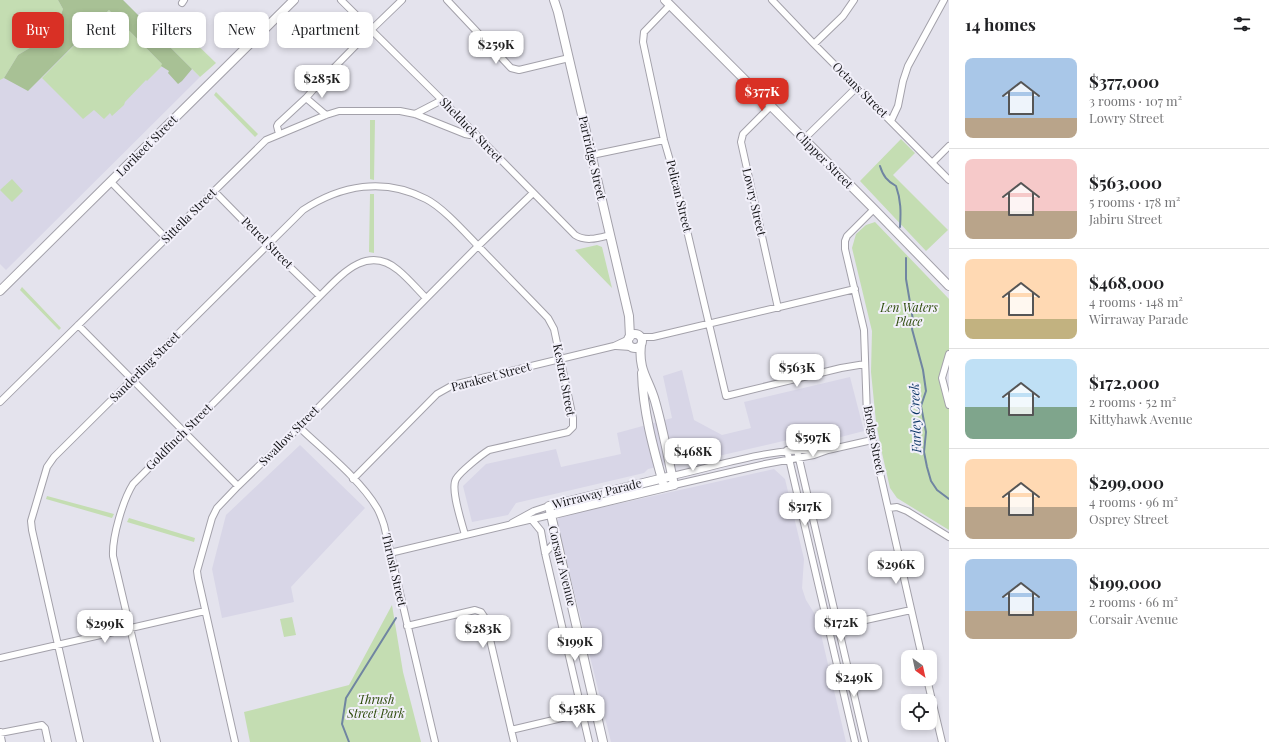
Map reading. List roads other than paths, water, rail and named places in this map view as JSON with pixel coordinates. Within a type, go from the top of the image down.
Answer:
[{"type":"street","name":"Lorikeet Street","points":[[2,287],[111,182],[294,0]]},
{"type":"street","name":"Shelduck Street","points":[[341,0],[353,12]]},
{"type":"street","points":[[373,28],[402,0]]},
{"type":"street","points":[[447,0],[511,68],[520,70],[569,58]]},
{"type":"street","name":"Partridge Street","points":[[554,0],[592,155],[641,367],[646,415],[664,488]]},
{"type":"street","name":"Octans Street","points":[[772,0],[949,180]]},
{"type":"street","points":[[814,44],[843,16],[854,0]]},
{"type":"street","points":[[891,121],[898,106],[903,81],[908,66],[944,0]]},
{"type":"street","name":"Clipper Street","points":[[668,2],[874,208],[949,286]]},
{"type":"street","name":"Pelican Street","points":[[668,2],[644,32],[643,37],[664,140],[726,396],[841,368],[865,364]]},
{"type":"street","name":"Shelduck Street","points":[[373,32],[575,235],[581,239],[610,235]]},
{"type":"street","points":[[279,134],[277,126],[353,48]]},
{"type":"street","points":[[804,139],[857,88]]},
{"type":"street","points":[[306,98],[326,115]]},
{"type":"street","points":[[415,114],[442,100]]},
{"type":"street","name":"Lowry Street","points":[[771,106],[743,134],[741,142],[778,308]]},
{"type":"street","name":"Sittella Street","points":[[0,402],[261,144],[279,134],[339,111],[400,111],[415,114],[465,134],[470,135],[474,132]]},
{"type":"street","points":[[592,155],[664,140]]},
{"type":"street","points":[[932,163],[949,146]]},
{"type":"street","points":[[111,182],[166,238]]},
{"type":"street","name":"Sanderling Street","points":[[80,742],[32,530],[33,515],[47,467],[54,457],[267,245],[303,210],[314,202],[344,189],[356,187],[392,187],[402,189],[427,200],[440,209],[478,246]]},
{"type":"street","name":"Petrel Street","points":[[214,191],[320,296]]},
{"type":"street","name":"Swallow Street","points":[[235,742],[197,571],[212,518],[217,508],[478,246],[533,193]]},
{"type":"street","name":"Brolga Street","points":[[874,208],[850,232],[845,241],[845,249],[864,330],[867,416],[920,650]]},
{"type":"street","name":"Kestrel Street","points":[[465,535],[454,490],[455,480],[479,456],[489,450],[568,432],[573,427],[573,418],[554,329],[548,318],[478,246]]},
{"type":"street","name":"Goldfinch Street","points":[[157,742],[113,551],[127,494],[132,484],[320,296],[357,263],[372,260],[384,263],[397,269],[426,298]]},
{"type":"street","name":"Parakeet Street","points":[[353,479],[437,394],[453,385],[855,289]]},
{"type":"street","points":[[78,326],[238,486]]},
{"type":"street","points":[[949,354],[942,378],[949,405]]},
{"type":"street","name":"Partridge Street","points":[[641,367],[652,391],[660,418],[674,486]]},
{"type":"street","name":"Thrush Street","points":[[299,427],[353,479],[370,497],[378,509],[384,525],[435,742]]},
{"type":"street","name":"Wirraway Parade","points":[[390,553],[872,440]]},
{"type":"street","points":[[787,450],[855,742]]},
{"type":"street","name":"Wirraway Parade","points":[[510,524],[534,511],[549,506],[662,478],[787,450],[828,450]]},
{"type":"street","points":[[797,450],[865,742]]},
{"type":"street","name":"Corsair Avenue","points":[[549,506],[603,742]]},
{"type":"street","points":[[888,508],[897,507],[907,511],[949,537]]},
{"type":"street","points":[[532,520],[541,531],[590,742]]},
{"type":"street","points":[[545,553],[556,540]]},
{"type":"street","points":[[407,626],[475,610],[481,612],[485,618],[514,742]]},
{"type":"street","points":[[829,631],[838,627],[911,610]]},
{"type":"street","points":[[0,658],[205,611]]},
{"type":"street","points":[[929,686],[942,742]]},
{"type":"street","points":[[511,730],[583,713]]},
{"type":"street","points":[[2,742],[0,732],[42,725],[45,728],[48,742]]},
{"type":"waterway","name":"Farley Creek","points":[[880,166],[882,173],[896,186],[900,206],[900,227]]},
{"type":"waterway","name":"Farley Creek","points":[[906,258],[906,279],[913,320],[912,329],[923,370],[926,391],[921,406],[926,432],[924,452],[931,481],[937,490],[949,499]]},
{"type":"waterway","points":[[349,742],[342,724],[346,698],[396,618]]},
{"type":"park label","name":"Len Waters Place","points":[[909,315]]},
{"type":"park label","name":"Thrush Street Park","points":[[376,707]]}]
